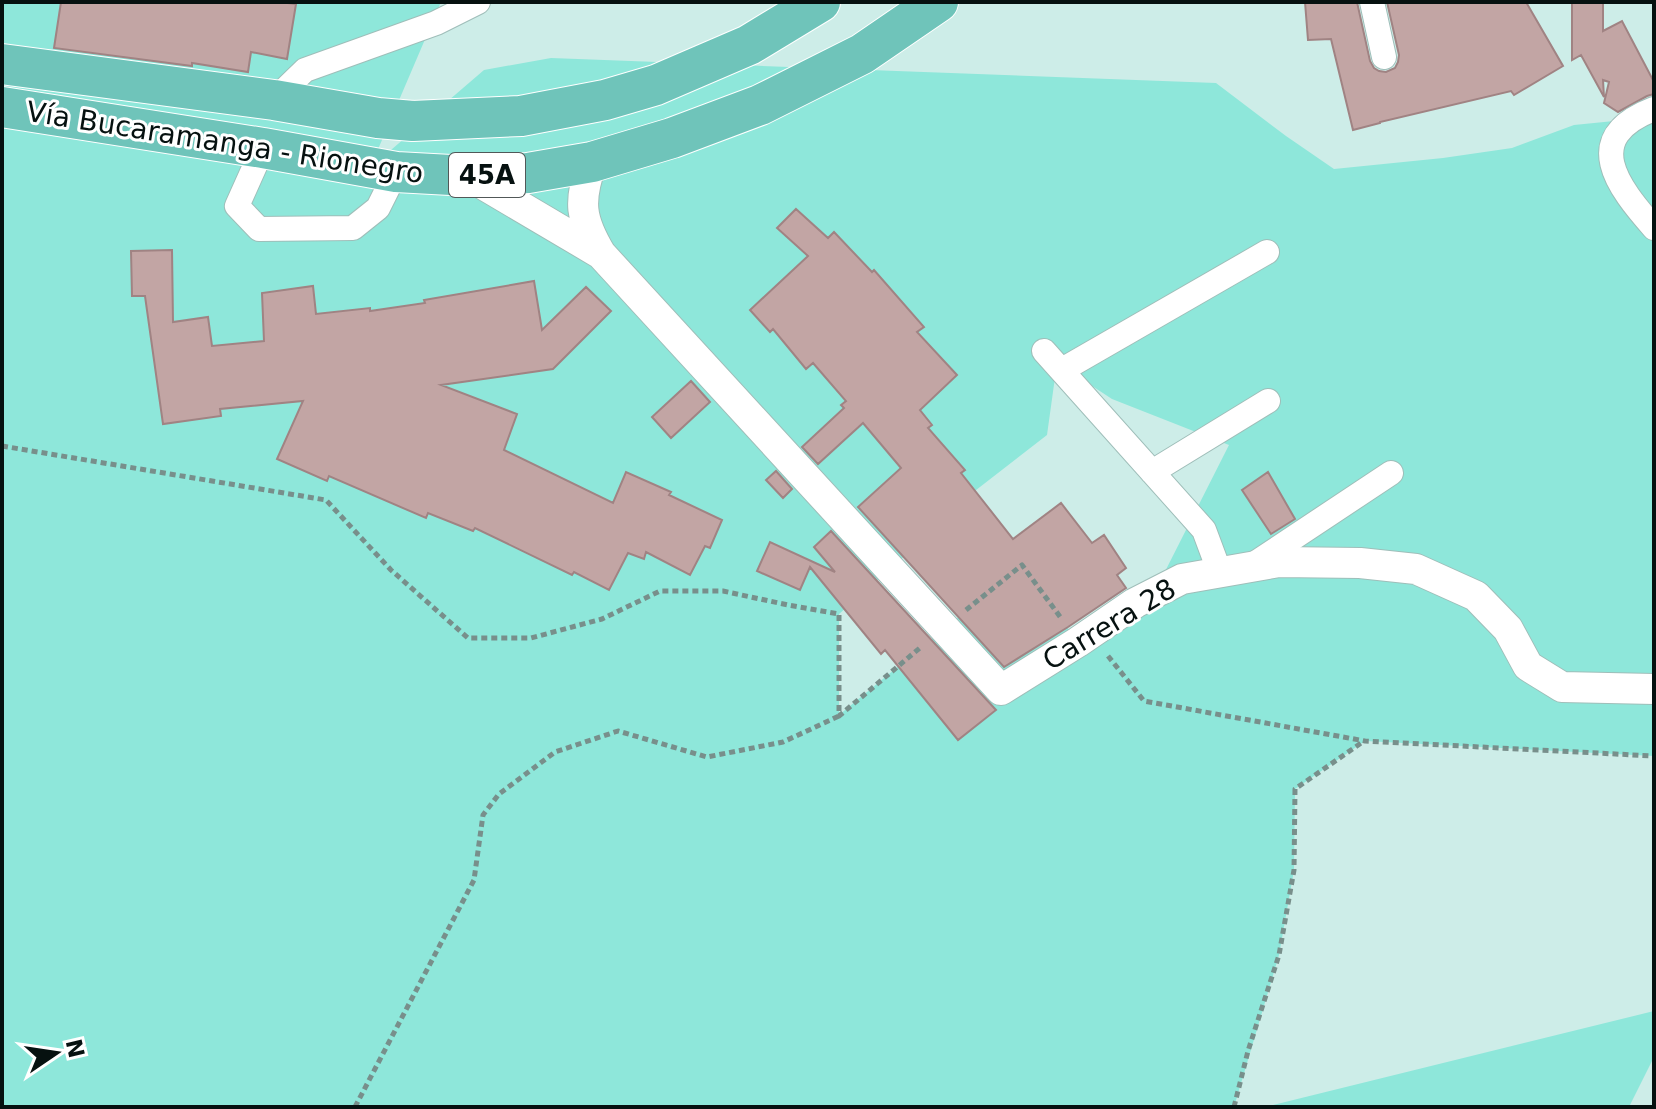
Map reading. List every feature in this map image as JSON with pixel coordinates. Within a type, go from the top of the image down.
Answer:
[{"type":"highway","name":"Vía Bucaramanga - Rionegro","points":[[2,64],[274,100],[389,119],[413,121],[521,116],[605,100],[656,85],[749,45],[820,2]]},
{"type":"highway","name":"Vía Bucaramanga - Rionegro","points":[[2,107],[396,172],[469,176],[528,173],[592,162],[672,138],[760,105],[862,54],[938,2]]},
{"type":"street","points":[[274,100],[305,70],[436,23],[478,2]]},
{"type":"street","points":[[1372,2],[1384,57]]},
{"type":"street","points":[[1654,109],[1624,126],[1610,154],[1613,171],[1629,198],[1654,228]]},
{"type":"street","points":[[263,148],[237,206],[259,229],[353,228],[378,208],[396,172]]},
{"type":"street","points":[[592,162],[584,185],[582,210],[588,233],[601,254],[945,627]]},
{"type":"street","points":[[469,176],[601,254]]},
{"type":"street","points":[[1062,370],[1267,252]]},
{"type":"street","points":[[1044,351],[1204,530],[1234,570],[1391,473]]},
{"type":"street","points":[[1152,472],[1268,401]]},
{"type":"street","name":"Carrera 28","points":[[945,627],[1001,690],[1135,603],[1182,579],[1279,562],[1360,563],[1416,569],[1476,596],[1508,629],[1528,666],[1562,687],[1654,689]]},
{"type":"path","points":[[2,446],[326,500],[391,570],[468,638],[531,638],[602,619],[660,591],[723,591],[839,614],[839,716]]},
{"type":"path","points":[[355,1107],[474,880],[483,815],[499,794],[555,752],[618,731],[707,757],[783,742],[839,716],[1022,565],[1078,642],[1099,644],[1144,701],[1365,741],[1654,756]]},
{"type":"path","points":[[1234,1107],[1248,1051],[1279,955],[1294,870],[1295,789],[1365,741]]},
{"type":"green space","points":[[2,2],[441,2],[370,168],[484,70],[551,58],[1216,83],[1334,169],[1512,148],[1574,125],[1654,117],[1654,756],[1365,741],[1295,789],[1294,870],[1279,955],[1234,1107],[2,1107]],"holes":[[[1057,363],[1112,399],[1229,445],[1143,615],[1078,642],[1022,565],[839,715],[839,614],[908,553],[949,511],[1047,435]]]},
{"type":"green space","points":[[1654,1011],[1654,1057],[1629,1107],[1265,1107]]},
{"type":"building","points":[[61,2],[296,4],[287,59],[251,52],[248,72],[54,48]]},
{"type":"building","points":[[1305,2],[1357,2],[1370,61],[1374,68],[1386,72],[1395,68],[1399,55],[1387,2],[1526,2],[1563,66],[1514,95],[1511,91],[1353,130],[1331,39],[1308,40]]},
{"type":"building","points":[[1572,2],[1603,2],[1603,31],[1622,21],[1654,82],[1654,94],[1618,112],[1604,103],[1609,82],[1603,80],[1604,97],[1581,55],[1572,60]]},
{"type":"building","points":[[796,209],[828,238],[834,232],[872,272],[874,270],[924,327],[917,332],[957,375],[920,410],[932,425],[928,428],[965,470],[961,473],[1013,539],[1061,503],[1092,543],[1104,535],[1126,568],[1117,575],[1126,588],[1004,667],[858,507],[901,468],[863,423],[818,464],[802,447],[844,408],[841,405],[846,401],[813,363],[806,369],[773,329],[770,332],[750,310],[808,256],[777,228]]},
{"type":"building","points":[[172,250],[173,322],[208,317],[212,346],[264,341],[262,293],[313,286],[316,314],[370,308],[370,311],[425,303],[424,300],[534,281],[542,330],[586,287],[611,311],[553,369],[441,385],[517,414],[504,450],[613,503],[626,472],[722,520],[710,548],[705,546],[690,575],[646,552],[644,559],[628,553],[609,590],[475,528],[473,531],[428,513],[426,518],[329,476],[327,481],[277,459],[303,401],[220,409],[221,416],[163,424],[145,296],[132,296],[131,251]]},
{"type":"building","points":[[691,381],[710,402],[671,438],[652,417]]},
{"type":"building","points":[[776,471],[792,489],[783,498],[766,480]]},
{"type":"building","points":[[1268,472],[1295,519],[1271,534],[1242,490]]},
{"type":"building","points":[[831,531],[996,710],[958,740],[885,650],[881,654],[810,567],[800,590],[757,571],[770,542],[835,572],[814,547]]}]
